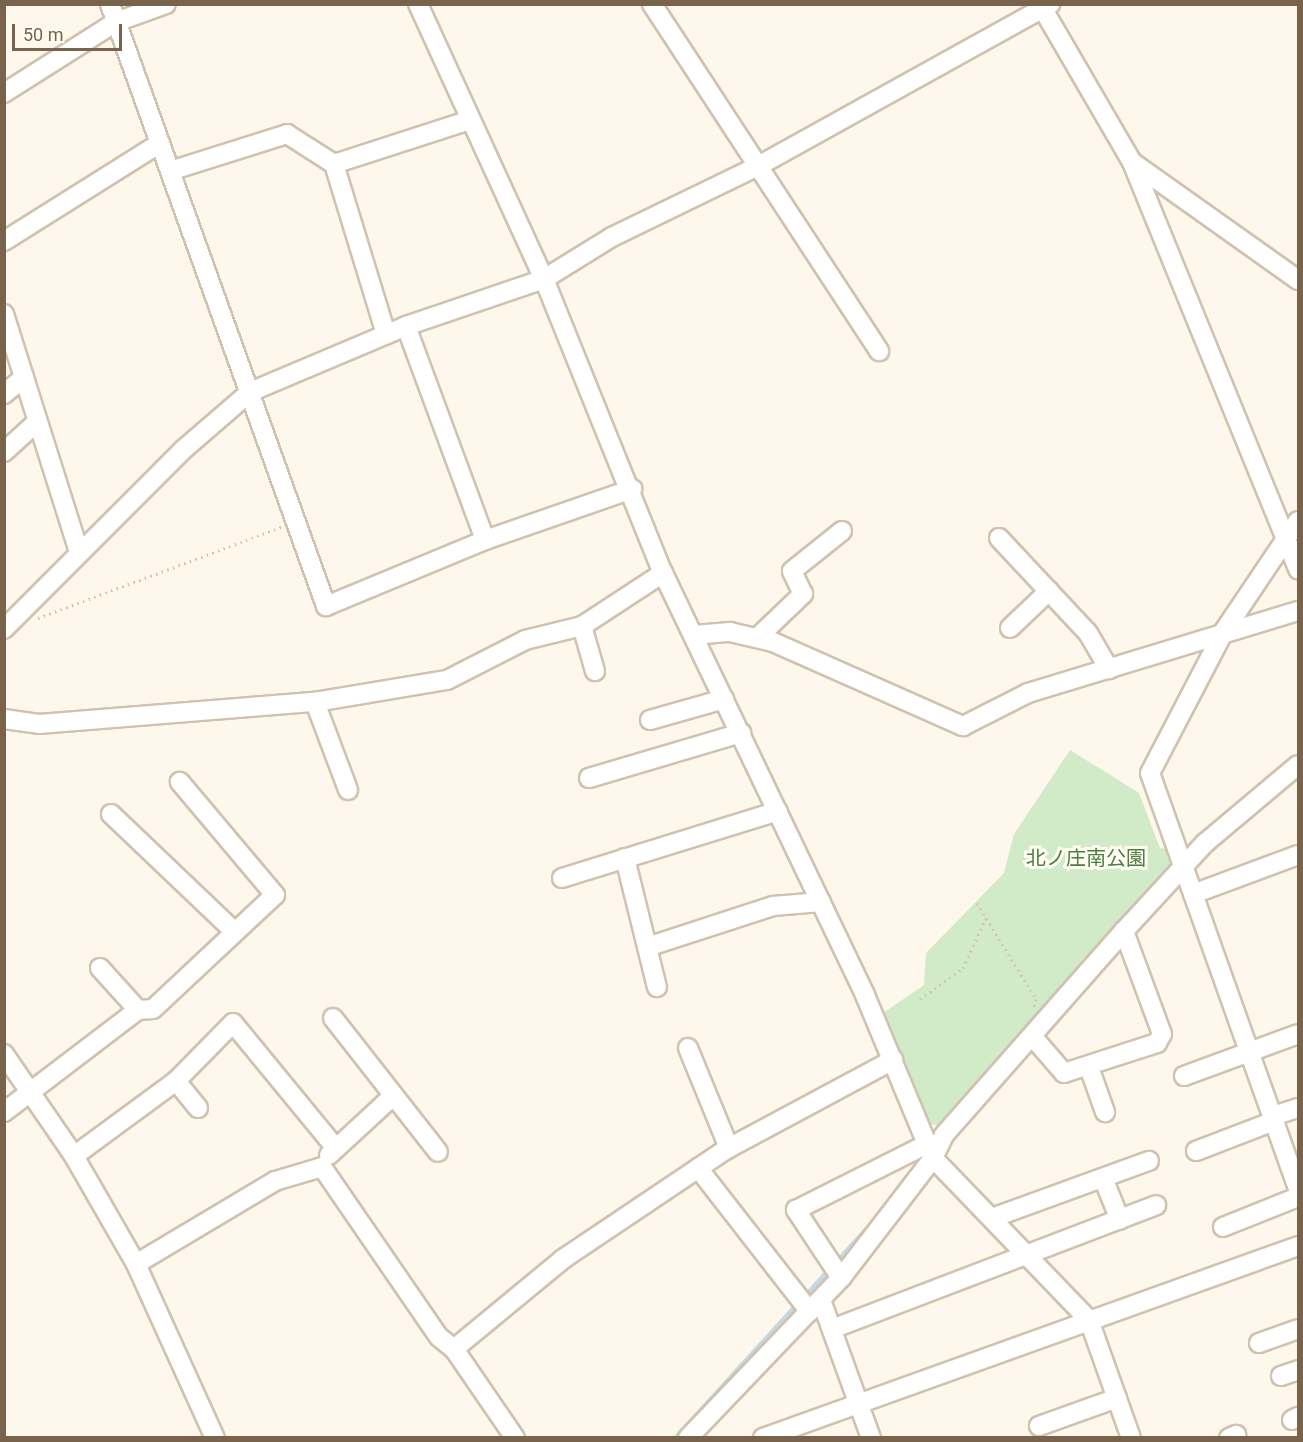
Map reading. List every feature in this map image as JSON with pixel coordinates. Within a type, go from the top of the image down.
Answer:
[{"type":"street","points":[[110,4],[326,606],[484,540],[632,489]]},
{"type":"street","points":[[4,93],[116,22],[166,4]]},
{"type":"street","points":[[418,4],[544,279],[632,489],[663,573],[821,902],[931,1150],[1089,1320],[1131,1437]]},
{"type":"street","points":[[652,4],[760,165],[879,351]]},
{"type":"street","points":[[4,629],[79,552],[250,392],[406,326],[544,279],[612,237],[760,165],[1044,6],[1132,162],[1299,569]]},
{"type":"street","points":[[334,164],[470,120]]},
{"type":"street","points":[[170,171],[287,134],[334,164],[386,334]]},
{"type":"street","points":[[4,241],[160,143]]},
{"type":"street","points":[[1132,162],[1299,280]]},
{"type":"street","points":[[4,314],[79,552]]},
{"type":"street","points":[[406,326],[484,540]]},
{"type":"street","points":[[4,394],[24,377]]},
{"type":"street","points":[[4,452],[37,422]]},
{"type":"street","points":[[1299,521],[1287,543],[1224,631],[1150,772],[1274,1119],[1293,1152],[1299,1188]]},
{"type":"street","points":[[757,638],[803,594],[792,571],[842,531]]},
{"type":"street","points":[[999,537],[1088,633],[1109,669]]},
{"type":"street","points":[[4,719],[39,724],[315,702],[447,680],[525,640],[582,626],[663,573]]},
{"type":"street","points":[[1010,628],[1049,591]]},
{"type":"street","points":[[694,635],[730,632],[757,638],[855,675],[963,726],[1028,693],[1224,631],[1299,610]]},
{"type":"street","points":[[582,626],[594,671]]},
{"type":"street","points":[[650,720],[724,699]]},
{"type":"street","points":[[315,702],[348,790]]},
{"type":"street","points":[[589,778],[741,733]]},
{"type":"street","points":[[688,1437],[842,1278],[931,1150],[1124,931],[1205,843],[1299,765]]},
{"type":"street","points":[[4,1112],[138,1010],[153,1009],[275,895],[180,782]]},
{"type":"street","points":[[562,878],[778,811]]},
{"type":"street","points":[[111,814],[235,932]]},
{"type":"street","points":[[1193,894],[1299,855]]},
{"type":"street","points":[[625,858],[657,987]]},
{"type":"street","points":[[647,947],[773,906],[821,902]]},
{"type":"street","points":[[1032,1036],[1064,1073],[1089,1067],[1157,1043],[1162,1034],[1124,931]]},
{"type":"street","points":[[100,968],[138,1010]]},
{"type":"street","points":[[333,1018],[438,1152]]},
{"type":"street","points":[[74,1156],[176,1081],[233,1023],[334,1146]]},
{"type":"street","points":[[1184,1076],[1299,1034]]},
{"type":"street","points":[[688,1048],[729,1148]]},
{"type":"street","points":[[4,1054],[74,1156],[136,1264],[215,1437]]},
{"type":"street","points":[[454,1349],[563,1260],[698,1168],[729,1148],[893,1060]]},
{"type":"street","points":[[1089,1067],[1105,1112]]},
{"type":"street","points":[[176,1081],[198,1108]]},
{"type":"street","points":[[136,1264],[275,1181],[322,1167],[334,1146],[394,1095]]},
{"type":"street","points":[[1196,1150],[1299,1108]]},
{"type":"street","points":[[842,1278],[796,1210],[931,1150]]},
{"type":"street","points":[[992,1218],[1149,1161]]},
{"type":"street","points":[[322,1167],[439,1337],[454,1349],[509,1436]]},
{"type":"street","points":[[698,1168],[816,1306],[832,1329],[871,1437]]},
{"type":"street","points":[[1103,1178],[1120,1220]]},
{"type":"street","points":[[1223,1227],[1299,1197]]},
{"type":"street","points":[[832,1329],[1029,1256],[1156,1205]]},
{"type":"street","points":[[763,1437],[1299,1246]]},
{"type":"street","points":[[1259,1343],[1299,1329]]},
{"type":"street","points":[[1281,1376],[1299,1370]]},
{"type":"street","points":[[1039,1426],[1117,1398]]},
{"type":"path","points":[[27,622],[295,522]]},
{"type":"path","points":[[977,903],[1036,999],[1034,1011]]},
{"type":"path","points":[[920,999],[963,968],[986,918]]},
{"type":"green space","name":"北ノ庄南公園","points":[[1070,750],[1139,793],[1160,848],[1173,850],[1176,866],[943,1126],[929,1124],[880,1015],[924,985],[926,953],[1004,873],[1014,834]]},
{"type":"waterway","points":[[836,1262],[877,1217]]},
{"type":"waterway","points":[[804,1297],[830,1268]]},
{"type":"waterway","points":[[675,1438],[798,1303]]}]
